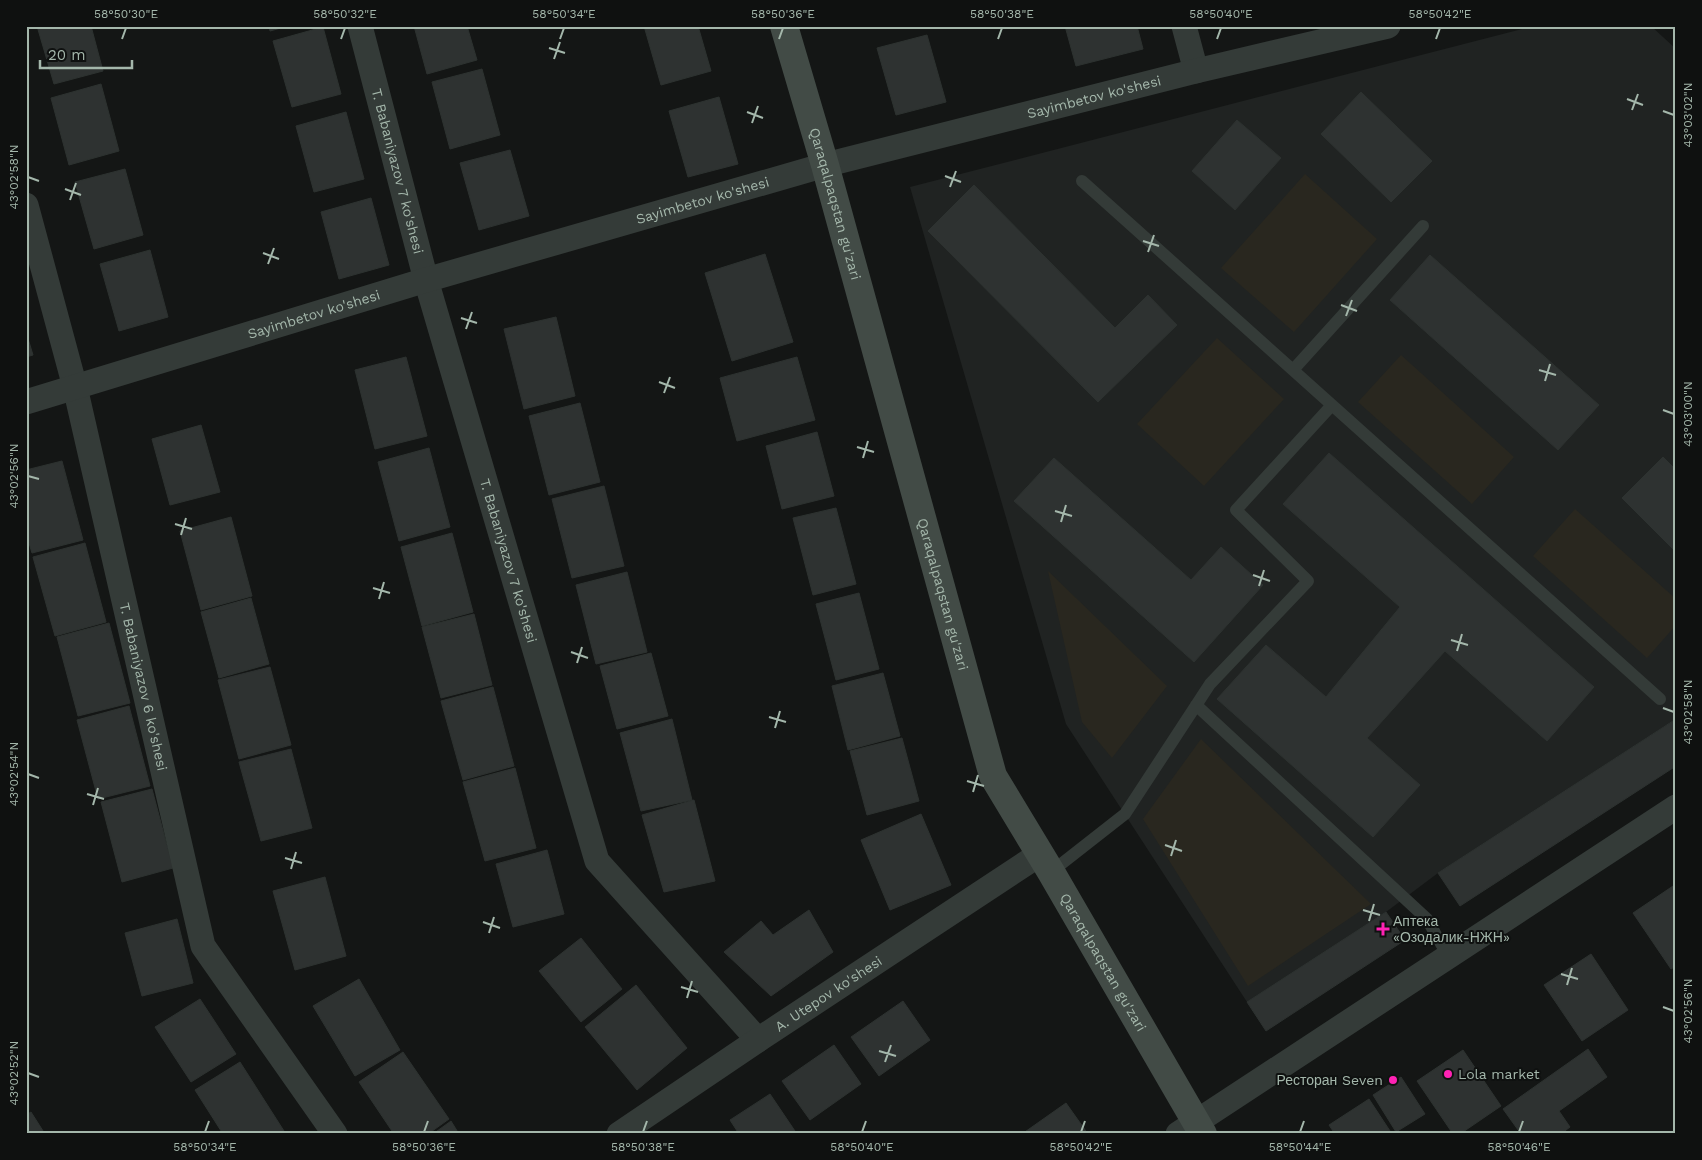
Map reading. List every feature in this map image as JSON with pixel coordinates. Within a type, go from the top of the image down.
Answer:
[{"type":"street","name":"T. Babaniyazov 7 ko'shesi","points":[[360,26],[426,280],[597,861],[758,1040]]},
{"type":"street","name":"Qaraqalpaqstan gu'zari","points":[[784,26],[825,165],[993,776],[1046,863],[1192,1130]]},
{"type":"street","points":[[1184,26],[1196,71]]},
{"type":"street","name":"Sayimbetov ko'shesi","points":[[26,402],[426,280],[825,165],[1196,71],[1388,26]]},
{"type":"street","name":"T. Babaniyazov 6 ko'shesi","points":[[26,205],[75,387],[203,946],[335,1134]]},
{"type":"street","points":[[1192,1130],[1448,956],[1676,807]]},
{"type":"street","name":"A. Utepov ko'shesi","points":[[619,1134],[758,1040],[1046,863]]},
{"type":"lane","points":[[1082,181],[1660,699]]},
{"type":"lane","points":[[1293,370],[1423,226]]},
{"type":"lane","points":[[1046,863],[1125,814],[1210,684],[1308,581],[1236,510],[1332,405]]},
{"type":"lane","points":[[1196,705],[1427,919],[1448,956]]},
{"type":"shaded area","points":[[1534,26],[1651,26],[1676,49],[1676,719],[1438,873],[1386,912],[1247,1002],[1066,724],[910,187]]},
{"type":"shaded area","points":[[1305,174],[1377,239],[1294,332],[1221,268]]},
{"type":"shaded area","points":[[1217,338],[1284,399],[1204,486],[1137,424]]},
{"type":"shaded area","points":[[1401,355],[1514,457],[1472,504],[1358,402]]},
{"type":"shaded area","points":[[1575,509],[1676,599],[1676,625],[1647,658],[1533,556]]},
{"type":"shaded area","points":[[1048,571],[1167,686],[1112,758],[1082,722]]},
{"type":"shaded area","points":[[1201,739],[1371,904],[1248,986],[1143,819]]},
{"type":"building","points":[[37,26],[91,26],[103,71],[54,84]]},
{"type":"building","points":[[269,26],[288,26],[270,31]]},
{"type":"building","points":[[414,26],[467,26],[477,60],[427,74]]},
{"type":"building","points":[[644,26],[698,26],[711,71],[661,85]]},
{"type":"building","points":[[1065,26],[1137,26],[1143,49],[1076,66]]},
{"type":"building","points":[[323,27],[341,94],[292,107],[273,41]]},
{"type":"building","points":[[927,35],[946,102],[896,115],[877,48]]},
{"type":"building","points":[[482,69],[500,135],[450,149],[432,82]]},
{"type":"building","points":[[101,84],[119,151],[69,165],[51,98]]},
{"type":"building","points":[[1361,92],[1432,161],[1391,202],[1321,134]]},
{"type":"building","points":[[719,97],[738,164],[688,177],[669,111]]},
{"type":"building","points":[[346,112],[364,179],[314,192],[296,126]]},
{"type":"building","points":[[1237,120],[1281,158],[1235,210],[1192,171]]},
{"type":"building","points":[[510,150],[529,216],[479,230],[460,163]]},
{"type":"building","points":[[125,169],[143,235],[94,249],[75,182]]},
{"type":"building","points":[[974,185],[1115,328],[1148,295],[1177,325],[1098,402],[928,231]]},
{"type":"building","points":[[371,198],[389,265],[339,279],[321,212]]},
{"type":"building","points":[[150,250],[168,317],[119,331],[100,264]]},
{"type":"building","points":[[765,254],[793,342],[732,361],[705,273]]},
{"type":"building","points":[[1430,255],[1599,405],[1558,450],[1390,300]]},
{"type":"building","points":[[556,317],[575,396],[524,409],[504,329]]},
{"type":"building","points":[[26,332],[33,355],[26,357]]},
{"type":"building","points":[[406,357],[427,436],[375,449],[355,370]]},
{"type":"building","points":[[797,357],[815,420],[737,441],[720,378]]},
{"type":"building","points":[[580,403],[600,482],[549,495],[529,416]]},
{"type":"building","points":[[201,425],[220,492],[170,505],[152,439]]},
{"type":"building","points":[[817,432],[834,496],[782,509],[766,446]]},
{"type":"building","points":[[429,448],[450,527],[399,541],[378,462]]},
{"type":"building","points":[[1329,453],[1594,687],[1547,741],[1445,651],[1367,738],[1420,785],[1373,837],[1217,699],[1266,645],[1326,697],[1400,607],[1283,504]]},
{"type":"building","points":[[1663,457],[1676,470],[1676,552],[1622,498]]},
{"type":"building","points":[[1054,458],[1191,580],[1221,547],[1263,585],[1194,662],[1014,501]]},
{"type":"building","points":[[62,461],[83,540],[32,553],[26,533],[26,470]]},
{"type":"building","points":[[604,486],[624,566],[572,578],[552,499]]},
{"type":"building","points":[[836,508],[856,584],[813,595],[793,518]]},
{"type":"building","points":[[231,517],[252,596],[201,610],[180,531]]},
{"type":"building","points":[[452,533],[473,612],[422,626],[401,547]]},
{"type":"building","points":[[85,543],[106,622],[55,636],[33,557]]},
{"type":"building","points":[[627,572],[647,652],[596,664],[576,585]]},
{"type":"building","points":[[859,593],[879,669],[836,680],[816,604]]},
{"type":"building","points":[[251,598],[269,664],[219,678],[201,612]]},
{"type":"building","points":[[474,614],[492,685],[441,698],[422,627]]},
{"type":"building","points":[[109,623],[130,703],[78,716],[57,637]]},
{"type":"building","points":[[651,653],[668,716],[617,729],[600,666]]},
{"type":"building","points":[[270,667],[291,745],[239,759],[218,680]]},
{"type":"building","points":[[883,673],[900,736],[848,750],[832,686]]},
{"type":"building","points":[[493,687],[514,766],[463,780],[441,701]]},
{"type":"building","points":[[129,706],[150,786],[98,799],[77,720]]},
{"type":"building","points":[[672,719],[692,800],[641,811],[620,733]]},
{"type":"building","points":[[1676,719],[1676,766],[1460,906],[1438,873]]},
{"type":"building","points":[[902,738],[919,801],[867,815],[850,751]]},
{"type":"building","points":[[291,749],[312,828],[261,841],[239,762]]},
{"type":"building","points":[[515,768],[536,848],[485,861],[463,782]]},
{"type":"building","points":[[152,789],[173,868],[122,882],[101,802]]},
{"type":"building","points":[[694,800],[715,881],[664,892],[642,815]]},
{"type":"building","points":[[921,814],[951,885],[890,910],[861,840]]},
{"type":"building","points":[[547,850],[564,914],[513,927],[496,864]]},
{"type":"building","points":[[325,877],[346,956],[295,970],[273,891]]},
{"type":"building","points":[[1676,884],[1676,966],[1671,969],[1633,913]]},
{"type":"building","points":[[809,910],[833,952],[771,996],[724,952],[761,921],[773,935]]},
{"type":"building","points":[[1386,912],[1405,940],[1266,1031],[1247,1002]]},
{"type":"building","points":[[177,919],[193,983],[142,996],[125,933]]},
{"type":"building","points":[[581,938],[622,989],[581,1022],[539,971]]},
{"type":"building","points":[[1591,954],[1628,1010],[1582,1041],[1544,985]]},
{"type":"building","points":[[359,979],[400,1050],[355,1076],[313,1006]]},
{"type":"building","points":[[636,985],[687,1048],[637,1090],[585,1027]]},
{"type":"building","points":[[200,999],[236,1054],[191,1082],[155,1027]]},
{"type":"building","points":[[903,1001],[930,1040],[879,1076],[851,1037]]},
{"type":"building","points":[[834,1045],[861,1084],[810,1120],[782,1081]]},
{"type":"building","points":[[1588,1049],[1607,1077],[1559,1111],[1570,1127],[1561,1134],[1521,1134],[1503,1109]]},
{"type":"building","points":[[1463,1050],[1501,1106],[1460,1134],[1453,1134],[1417,1081]]},
{"type":"building","points":[[403,1052],[449,1119],[428,1134],[394,1134],[359,1082]]},
{"type":"building","points":[[240,1062],[284,1131],[279,1134],[223,1134],[195,1090]]},
{"type":"building","points":[[1401,1077],[1425,1114],[1396,1132],[1373,1095]]},
{"type":"building","points":[[770,1094],[797,1134],[739,1134],[730,1120]]},
{"type":"building","points":[[1369,1099],[1392,1134],[1335,1134],[1329,1125]]},
{"type":"building","points":[[1066,1103],[1088,1134],[1022,1134]]},
{"type":"building","points":[[31,1112],[45,1134],[26,1134],[26,1115]]},
{"type":"building","points":[[451,1121],[459,1134],[433,1134]]},
{"type":"place","name":"Аптека «Озодалик-НЖН»","points":[[1383,929]]},
{"type":"place","name":"Lola market","points":[[1448,1074]]},
{"type":"place","name":"Ресторан Seven","points":[[1393,1080]]}]
